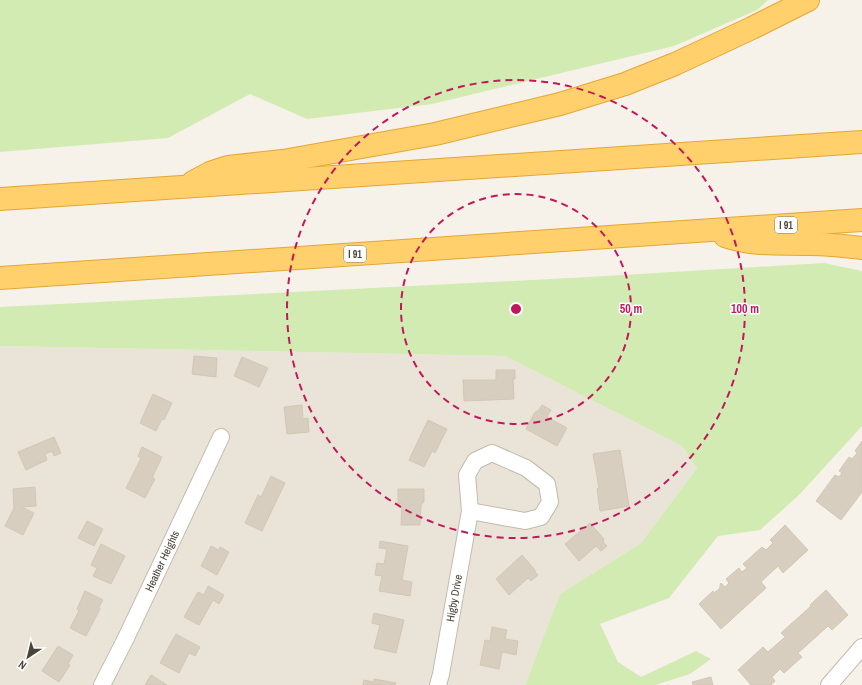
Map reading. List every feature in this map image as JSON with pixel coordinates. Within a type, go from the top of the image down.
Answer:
[{"type":"highway","points":[[752,28],[786,0]]},
{"type":"highway","points":[[183,187],[210,173],[228,167],[283,161],[435,134],[532,112],[560,104],[632,81],[675,64],[808,0]]},
{"type":"highway","points":[[0,200],[862,142]]},
{"type":"highway","name":"I 91","points":[[0,278],[862,220]]},
{"type":"highway","points":[[709,230],[731,238],[755,243],[811,244],[862,248]]},
{"type":"street","name":"Heather Heights","points":[[102,685],[126,638],[221,437]]},
{"type":"street","name":"Higby Drive","points":[[438,685],[470,511],[467,475],[475,461],[492,453],[526,468],[546,484],[550,502],[541,517],[525,521],[470,511]]},
{"type":"street","points":[[829,685],[862,647]]},
{"type":"shaded area","points":[[0,346],[505,356],[682,446],[697,468],[641,543],[560,594],[525,685],[0,685]]},
{"type":"green space","points":[[0,0],[768,0],[757,10],[674,46],[432,104],[307,119],[250,94],[168,138],[0,152]]},
{"type":"green space","points":[[824,263],[862,271],[862,426],[799,495],[760,530],[718,536],[669,598],[600,624],[618,662],[641,677],[696,651],[711,659],[690,674],[655,685],[525,685],[560,594],[641,543],[697,468],[682,446],[505,356],[0,346],[0,307],[589,277]]},
{"type":"building","points":[[194,356],[217,358],[216,377],[192,374]]},
{"type":"building","points":[[242,357],[268,368],[259,387],[234,376]]},
{"type":"building","points":[[496,370],[515,370],[515,379],[513,379],[514,399],[464,401],[463,380],[496,380]]},
{"type":"building","points":[[153,394],[172,403],[164,420],[162,419],[156,431],[140,423]]},
{"type":"building","points":[[302,405],[303,419],[308,418],[309,432],[287,434],[284,407]]},
{"type":"building","points":[[542,405],[551,410],[547,417],[567,428],[557,446],[526,429],[535,412],[538,411]]},
{"type":"building","points":[[428,420],[447,429],[435,453],[432,451],[424,467],[409,460]]},
{"type":"building","points":[[54,437],[61,453],[54,456],[52,451],[45,454],[47,460],[26,470],[18,452]]},
{"type":"building","points":[[862,441],[862,492],[841,520],[816,501],[835,475],[839,477],[842,473],[839,471],[849,457],[852,459],[857,453],[855,451]]},
{"type":"building","points":[[142,447],[162,457],[152,478],[155,479],[145,498],[126,488],[141,458],[138,456]]},
{"type":"building","points":[[620,450],[629,506],[600,511],[597,489],[599,488],[593,454]]},
{"type":"building","points":[[271,476],[285,483],[262,531],[245,523],[258,495],[261,497]]},
{"type":"building","points":[[35,487],[36,506],[22,507],[34,513],[23,535],[5,526],[14,508],[13,489]]},
{"type":"building","points":[[398,489],[424,489],[424,502],[421,505],[420,525],[401,525],[402,504],[398,504]]},
{"type":"building","points":[[87,521],[103,529],[94,546],[78,538]]},
{"type":"building","points":[[590,523],[604,539],[603,542],[607,546],[601,551],[596,546],[579,561],[565,544]]},
{"type":"building","points":[[785,525],[808,550],[783,573],[778,566],[761,582],[766,588],[721,629],[699,604],[713,591],[714,593],[720,588],[721,583],[725,587],[729,583],[726,579],[739,568],[742,572],[747,568],[743,564],[762,547],[766,550],[773,543],[770,540]]},
{"type":"building","points":[[380,541],[408,546],[402,580],[412,582],[410,596],[379,591],[382,576],[375,575],[377,563],[384,564],[387,549],[379,548]]},
{"type":"building","points":[[101,544],[125,556],[111,584],[93,576],[97,568],[91,565]]},
{"type":"building","points":[[211,546],[219,550],[220,547],[229,552],[217,575],[201,566]]},
{"type":"building","points":[[522,555],[538,575],[531,581],[528,578],[509,595],[496,579]]},
{"type":"building","points":[[208,586],[224,595],[219,604],[213,600],[199,625],[184,617],[198,592],[204,595]]},
{"type":"building","points":[[826,590],[848,615],[832,630],[828,626],[798,653],[802,657],[784,673],[780,669],[772,677],[775,681],[771,685],[751,685],[738,670],[763,647],[768,652],[785,637],[781,633],[811,606],[810,605]]},
{"type":"building","points":[[85,591],[103,600],[86,636],[70,628],[79,611],[77,609]]},
{"type":"building","points":[[374,613],[404,620],[396,653],[374,648],[380,625],[372,623]]},
{"type":"building","points":[[492,627],[507,630],[505,639],[518,641],[516,655],[502,652],[499,669],[480,665],[485,640],[490,641]]},
{"type":"building","points":[[176,634],[200,647],[195,656],[189,653],[179,673],[160,663]]},
{"type":"building","points":[[58,646],[73,655],[68,664],[70,665],[59,682],[42,671]]},
{"type":"building","points":[[151,675],[167,685],[145,685]]},
{"type":"building","points":[[711,677],[713,685],[693,685],[692,682]]},
{"type":"building","points":[[374,679],[396,683],[395,685],[363,685],[364,680],[374,682]]}]
